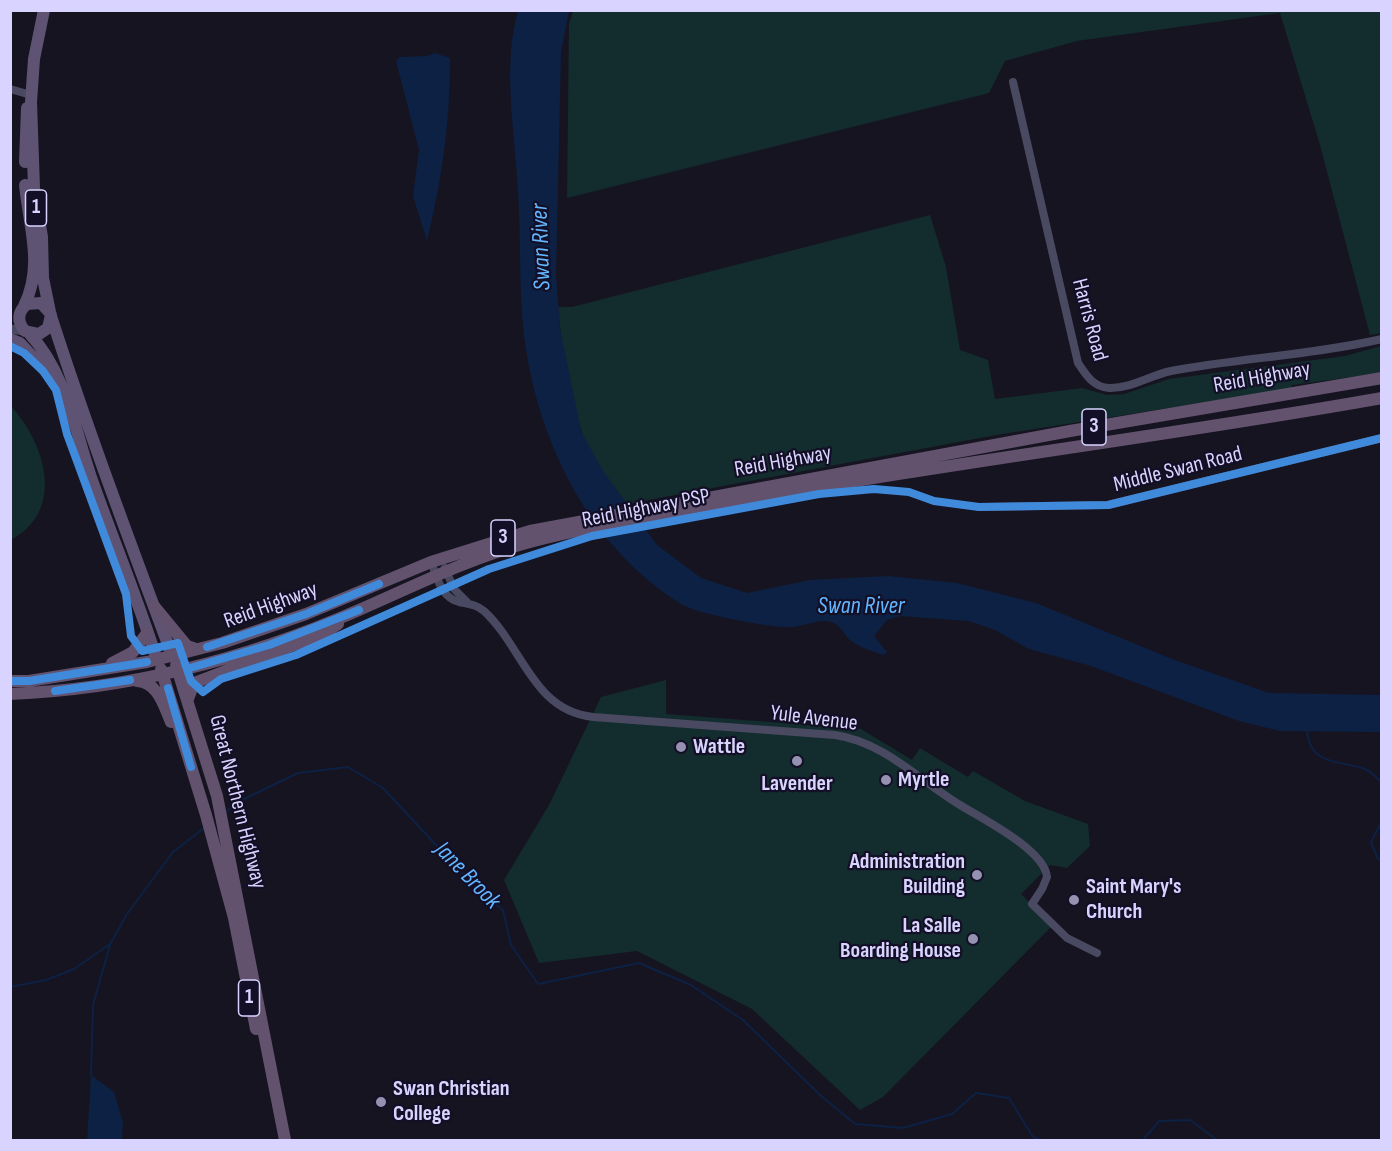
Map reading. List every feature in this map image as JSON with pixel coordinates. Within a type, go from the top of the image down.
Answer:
[{"type":"highway","name":"Reid Highway","points":[[172,655],[306,614],[438,566],[583,525],[1382,378]]},
{"type":"highway","name":"Reid Highway","points":[[810,483],[1382,398]]},
{"type":"highway","name":"Reid Highway","points":[[178,671],[269,645],[359,610],[438,566]]},
{"type":"highway","points":[[154,606],[187,646],[196,649]]},
{"type":"highway","points":[[188,699],[194,683],[323,633],[359,610]]},
{"type":"highway","points":[[29,681],[59,671],[117,662],[139,647],[147,633]]},
{"type":"highway","name":"3","points":[[10,681],[29,681],[157,660],[172,655]]},
{"type":"highway","name":"Great Northern Highway","points":[[172,655],[188,699],[221,815],[285,1140]]},
{"type":"highway","name":"Great Northern Highway","points":[[157,660],[234,918],[277,1140]]},
{"type":"highway","name":"3","points":[[10,694],[130,680],[178,671]]},
{"type":"highway","points":[[130,680],[149,684],[159,695],[190,767]]},
{"type":"main road","name":"Great Northern Highway","points":[[45,10],[34,58],[31,98],[34,189],[42,237],[43,278],[50,314],[172,655]]},
{"type":"main road","name":"Great Northern Highway","points":[[24,306],[35,271],[25,179],[25,114],[31,98]]},
{"type":"main road","points":[[24,306],[30,303],[41,303],[50,314],[51,322],[45,330],[36,334],[27,332]]},
{"type":"main road","name":"1","points":[[24,306],[19,320],[27,332]]},
{"type":"main road","name":"Great Northern Highway","points":[[27,332],[43,349],[63,390],[157,660]]},
{"type":"main road","points":[[10,339],[20,343],[63,390]]},
{"type":"main road","points":[[115,543],[117,528],[123,521]]},
{"type":"street","name":"Harris Road","points":[[1013,82],[1078,363],[1087,377],[1097,384],[1108,388],[1120,387],[1169,371],[1382,339]]},
{"type":"street","points":[[10,89],[31,98]]},
{"type":"street","points":[[10,311],[24,306]]},
{"type":"street","points":[[10,329],[27,332]]},
{"type":"street","name":"Middle Swan Road","points":[[980,507],[1108,506],[1382,438]]},
{"type":"street","name":"Yule Avenue","points":[[438,566],[454,589],[467,602],[486,614],[545,695],[570,712],[588,716],[835,735],[860,741],[876,750],[978,815],[1039,859],[1046,870],[1046,880],[1032,904],[1067,938],[1097,953]]},
{"type":"street","name":"Yule Avenue","points":[[438,566],[439,585],[449,597],[467,602]]},
{"type":"green space","points":[[573,11],[1381,11],[1381,333],[1370,335],[1320,145],[1280,13],[1077,41],[1005,61],[989,93],[567,198],[569,24]]},
{"type":"green space","points":[[930,215],[946,267],[960,350],[988,360],[995,399],[1082,388],[1107,395],[1124,394],[1169,379],[1345,356],[1381,346],[1381,373],[1292,385],[1291,389],[996,435],[627,504],[601,469],[585,439],[570,385],[558,307],[572,307]]},
{"type":"green space","points":[[10,405],[33,438],[41,457],[45,476],[44,494],[39,512],[28,527],[11,540]]},
{"type":"green space","points":[[666,680],[666,714],[861,729],[912,760],[920,748],[968,777],[973,771],[1025,801],[1088,824],[1090,846],[1067,868],[1050,865],[1021,894],[1053,925],[883,1097],[860,1110],[752,1009],[637,951],[539,963],[504,880],[549,805],[601,697]]},
{"type":"water","name":"Swan River","points":[[518,11],[569,11],[561,52],[556,274],[560,328],[581,431],[603,471],[657,545],[701,578],[747,593],[810,580],[888,576],[957,583],[1036,603],[1172,659],[1269,693],[1381,695],[1381,732],[1280,731],[1239,721],[1091,666],[1029,649],[995,630],[969,621],[900,616],[887,620],[874,636],[887,652],[883,655],[854,643],[831,622],[821,621],[796,627],[781,627],[718,616],[681,604],[647,580],[618,551],[592,519],[570,483],[539,407],[529,367],[523,326],[519,208],[510,77],[513,32]]},
{"type":"water","points":[[435,53],[450,58],[449,106],[437,195],[427,241],[413,196],[419,150],[396,61],[400,57],[427,56]]},
{"type":"water","points":[[91,1075],[114,1092],[123,1123],[122,1140],[87,1140]]},
{"type":"waterway","name":"Jane Brook","points":[[1307,730],[1309,742],[1320,756],[1367,770],[1380,781],[1382,792]]},
{"type":"waterway","name":"Jane Brook","points":[[226,812],[238,802],[298,773],[348,767],[383,788],[476,888],[503,910],[511,945],[538,984],[639,963],[691,985],[743,1020],[820,1095],[855,1124],[903,1128],[952,1114],[976,1093],[1009,1098],[1033,1137],[1042,1140]]},
{"type":"waterway","name":"Jane Brook","points":[[1382,821],[1371,842],[1378,859],[1382,860]]},
{"type":"waterway","name":"Jane Brook","points":[[10,987],[46,980],[74,969],[110,944],[127,914],[173,852],[204,828]]},
{"type":"waterway","points":[[91,1075],[93,1005],[110,945]]},
{"type":"waterway","name":"Jane Brook","points":[[1143,1140],[1159,1121],[1190,1120],[1217,1140]]},
{"type":"cycle path","name":"Reid Highway PSP","points":[[10,346],[24,353],[43,371],[56,390],[67,434],[126,594],[131,636],[142,651],[178,643],[191,681],[203,692],[221,679],[296,655],[489,569],[592,536],[819,494],[874,489],[909,492],[934,501],[979,507],[1108,505],[1382,438]]},
{"type":"cycle path","points":[[207,647],[306,614],[379,584]]},
{"type":"cycle path","points":[[190,668],[269,645],[359,610]]},
{"type":"cycle path","points":[[10,681],[29,681],[147,662]]},
{"type":"cycle path","points":[[55,691],[130,680]]},
{"type":"cycle path","points":[[168,688],[191,767]]},
{"type":"place","name":"Wattle","points":[[681,747]]},
{"type":"place","name":"Lavender","points":[[797,761]]},
{"type":"place","name":"Myrtle","points":[[886,780]]},
{"type":"place","name":"Administration Building","points":[[977,875]]},
{"type":"place","name":"Saint Mary's Church","points":[[1074,900]]},
{"type":"place","name":"La Salle Boarding House","points":[[973,939]]},
{"type":"place","name":"Swan Christian College","points":[[381,1102]]}]
